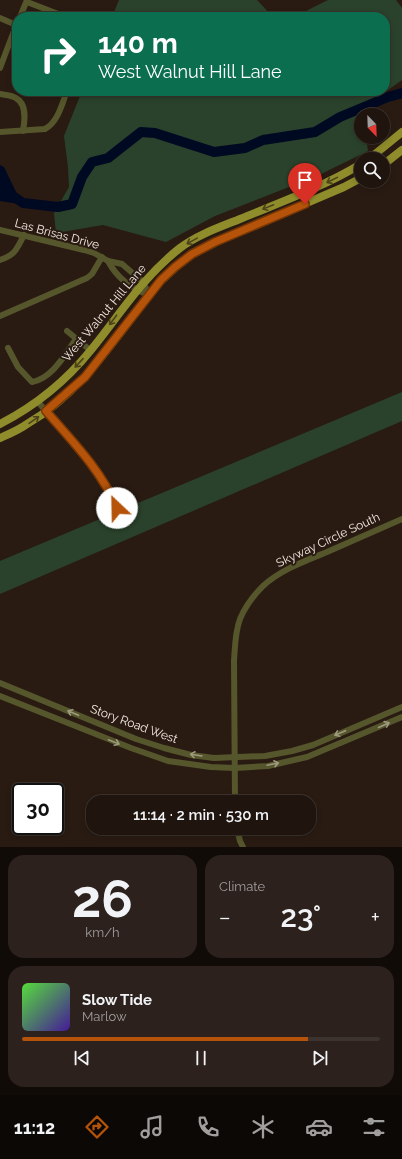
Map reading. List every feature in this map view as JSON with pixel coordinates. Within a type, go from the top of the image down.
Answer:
[{"type":"main road","points":[[378,152],[402,132]]},
{"type":"main road","points":[[390,159],[402,150]]},
{"type":"main road","name":"West Walnut Hill Lane","points":[[0,424],[38,402],[62,381],[90,350],[143,282],[166,259],[182,246],[209,232],[324,184],[354,168]]},
{"type":"main road","name":"West Walnut Hill Lane","points":[[0,438],[28,424],[46,411],[85,377],[161,280],[192,254],[215,242],[344,188],[354,182]]},
{"type":"street","points":[[22,12],[27,1],[54,12]]},
{"type":"street","points":[[0,18],[12,22]]},
{"type":"street","points":[[0,68],[12,37]]},
{"type":"street","points":[[0,94],[15,97],[22,103],[24,112],[23,131]]},
{"type":"street","points":[[0,132],[45,129],[50,127],[54,123],[65,96]]},
{"type":"street","name":"Las Brisas Drive","points":[[0,230],[84,250],[108,262],[114,272],[136,290],[149,295]]},
{"type":"street","points":[[0,260],[15,252],[24,235]]},
{"type":"street","points":[[0,316],[86,278],[92,274],[102,258]]},
{"type":"street","name":"Las Brisas Drive","points":[[108,262],[122,264],[143,282],[149,295]]},
{"type":"street","points":[[67,331],[90,350]]},
{"type":"street","points":[[8,348],[18,367],[32,382],[34,382],[52,371],[76,339]]},
{"type":"street","points":[[38,402],[96,469],[108,488],[117,508]]},
{"type":"street","name":"Skyway Circle South","points":[[236,795],[234,758],[234,661],[236,638],[240,619],[253,597],[263,586],[277,575],[307,560],[402,519]]},
{"type":"street","name":"Story Road West","points":[[0,683],[112,730],[164,748],[191,755],[214,758],[265,756],[292,751],[312,745],[402,707]]},
{"type":"street","name":"Story Road West","points":[[0,696],[131,748],[168,761],[211,767],[235,768],[268,766],[306,757],[367,733],[402,717]]},
{"type":"street","points":[[363,724],[367,733]]},
{"type":"street","points":[[239,835],[244,847]]},
{"type":"green space","points":[[119,0],[257,0],[268,12],[114,12]]},
{"type":"green space","points":[[328,0],[396,0],[402,8],[402,80],[390,89],[390,12],[304,12]]},
{"type":"green space","points":[[80,96],[380,96],[363,108],[354,108],[354,144],[367,144],[368,151],[354,152],[354,158],[317,176],[215,216],[166,242],[103,225],[56,233],[54,213],[69,187],[64,136]]},
{"type":"green space","points":[[402,392],[402,421],[0,594],[0,561]]},
{"type":"water","points":[[0,165],[4,167],[17,194],[10,199],[39,201],[39,207],[0,201]]},
{"type":"waterway","points":[[0,187],[23,203],[58,207],[72,204],[82,177],[92,162],[108,158],[141,132],[155,133],[214,152],[245,148],[263,140],[315,132],[340,117],[388,97],[402,93]]},
{"type":"route","points":[[117,508],[108,488],[92,464],[46,411],[85,377],[161,280],[175,267],[192,254],[215,242],[305,204]]}]
